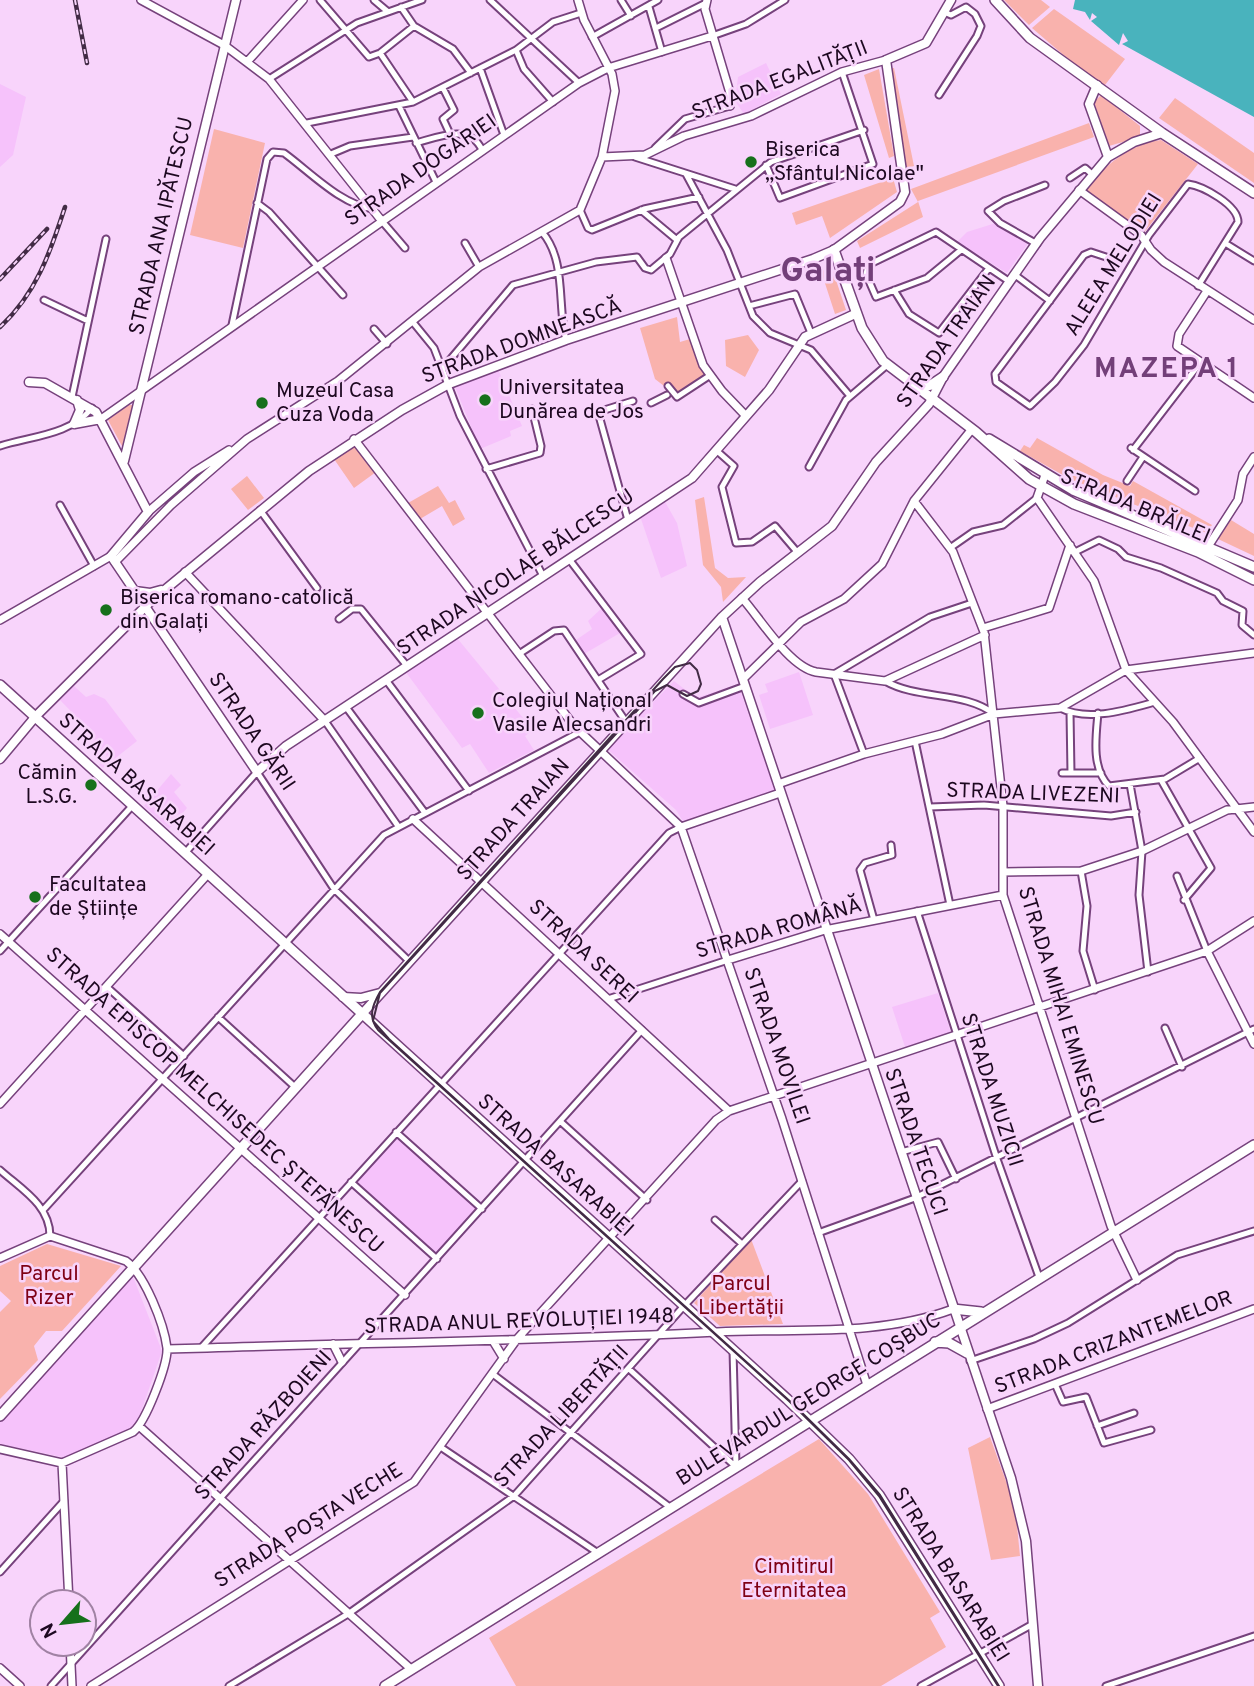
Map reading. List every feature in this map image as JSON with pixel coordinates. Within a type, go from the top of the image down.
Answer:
[{"type":"main road","name":"STRADA ANA IPĂTESCU","points":[[124,461],[236,0]]},
{"type":"main road","points":[[886,60],[926,43],[951,0]]},
{"type":"main road","points":[[995,0],[1030,38],[1162,133],[1254,193]]},
{"type":"main road","name":"STRADA DOMNEASCĂ","points":[[0,759],[35,716],[167,587],[260,510],[354,439],[449,384],[566,341],[741,284],[834,250],[900,202],[905,192],[886,60]]},
{"type":"main road","points":[[1097,85],[1089,104],[1108,157]]},
{"type":"main road","name":"STRADA TRAIAN","points":[[0,1416],[722,617],[742,597],[832,526],[876,462],[932,399],[943,377],[1037,244],[1108,157],[1134,142],[1162,133]]},
{"type":"main road","name":"STRADA BRĂILEI","points":[[834,250],[855,314],[872,347],[887,365],[932,399],[974,430],[1045,475],[1254,567]]},
{"type":"main road","name":"STRADA NICOLAE BĂLCESCU","points":[[257,772],[280,751],[692,478],[769,390],[799,344],[811,333],[855,314]]},
{"type":"main road","points":[[918,388],[931,385],[943,377]]},
{"type":"main road","points":[[29,382],[45,383],[92,408],[124,461],[148,512],[113,559]]},
{"type":"main road","points":[[74,424],[79,410],[75,398]]},
{"type":"main road","points":[[74,424],[101,419]]},
{"type":"main road","name":"STRADA BRĂILEI","points":[[974,430],[1039,486],[1074,503],[1198,552],[1254,580]]},
{"type":"main road","name":"STRADA GĂRII","points":[[113,559],[257,772]]},
{"type":"main road","points":[[134,618],[135,591],[150,593],[167,587]]},
{"type":"main road","name":"STRADA TECUCI","points":[[722,617],[1022,1516],[1038,1686]]},
{"type":"main road","name":"STRADA BASARABIEI","points":[[0,685],[821,1432],[879,1495],[999,1686]]},
{"type":"main road","points":[[343,997],[361,998],[380,993]]},
{"type":"main road","name":"BULEVARDUL GEORGE COȘBUC","points":[[385,1686],[958,1326],[1254,1145]]},
{"type":"main road","points":[[953,1309],[983,1311]]},
{"type":"main road","points":[[935,1342],[949,1343],[969,1357]]},
{"type":"main road","points":[[799,1410],[793,1430],[808,1428],[821,1432],[826,1409]]},
{"type":"street","points":[[141,0],[224,45],[269,79],[405,248]]},
{"type":"street","points":[[247,62],[303,0]]},
{"type":"street","points":[[320,0],[369,57],[380,53],[414,26]]},
{"type":"street","points":[[374,0],[387,11]]},
{"type":"street","points":[[269,79],[346,29],[387,11],[422,0]]},
{"type":"street","points":[[490,0],[579,83]]},
{"type":"street","points":[[148,512],[194,472],[338,381],[480,267],[580,210],[602,157],[615,91],[608,68],[581,13],[578,0]]},
{"type":"street","points":[[621,0],[631,16]]},
{"type":"street","points":[[592,37],[658,0]]},
{"type":"street","name":"STRADA DOGĂRIEI","points":[[101,419],[579,83],[608,68],[746,24],[785,0]]},
{"type":"street","points":[[650,153],[685,119],[730,106],[730,93],[712,36],[705,2],[656,28]]},
{"type":"street","points":[[401,6],[414,26],[453,49],[471,73]]},
{"type":"street","points":[[649,7],[662,52]]},
{"type":"street","points":[[939,95],[981,26],[975,14],[965,7],[951,15],[944,12]]},
{"type":"street","points":[[306,123],[413,102],[516,50],[554,22],[581,13]]},
{"type":"street","points":[[516,50],[524,69],[553,102]]},
{"type":"street","points":[[380,53],[413,102]]},
{"type":"street","name":"STRADA EGALITĂȚII","points":[[635,158],[684,136],[751,116],[842,72],[886,60]]},
{"type":"street","points":[[480,68],[504,135]]},
{"type":"street","points":[[766,165],[780,198],[873,164],[864,130],[842,72]]},
{"type":"street","points":[[443,88],[454,110],[443,121],[450,134]]},
{"type":"street","points":[[399,106],[436,182]]},
{"type":"street","points":[[443,368],[513,285],[558,271],[637,257],[649,270],[666,258],[677,240],[708,212],[766,165],[864,130]]},
{"type":"street","points":[[331,154],[350,146],[450,134],[474,137],[482,150]]},
{"type":"street","points":[[232,325],[267,159],[274,152],[284,153],[360,206],[374,209]]},
{"type":"street","points":[[602,157],[635,158],[735,189]]},
{"type":"street","points":[[1070,178],[1085,168],[1093,175]]},
{"type":"street","points":[[686,174],[708,212],[753,316],[770,333],[805,346],[827,367],[850,396]]},
{"type":"street","name":"ALEEA MELODIEI","points":[[1049,301],[994,376],[996,382],[1030,405],[1048,389],[1084,345],[1145,242],[1180,190],[1192,184],[1236,212],[1238,222],[1198,286]]},
{"type":"street","points":[[1037,244],[1000,223],[988,211],[1004,201],[1045,185]]},
{"type":"street","points":[[1079,190],[1141,235],[1164,262],[1254,320]]},
{"type":"street","points":[[580,210],[588,228],[592,230],[641,210],[699,197]]},
{"type":"street","points":[[257,203],[343,295]]},
{"type":"street","points":[[641,210],[677,240]]},
{"type":"street","points":[[542,232],[550,244],[558,271],[566,341]]},
{"type":"street","points":[[961,250],[934,274],[876,297],[866,274],[866,267],[870,263],[931,233],[939,234],[989,268],[1049,301],[1087,253],[1106,257]]},
{"type":"street","points":[[75,398],[106,239]]},
{"type":"street","points":[[465,243],[480,267]]},
{"type":"street","points":[[1225,243],[1254,261]]},
{"type":"street","points":[[666,258],[699,356],[709,376],[746,416]]},
{"type":"street","points":[[894,290],[907,311],[919,323],[941,332],[989,268]]},
{"type":"street","points":[[1207,291],[1176,340],[1177,346],[1254,397]]},
{"type":"street","points":[[749,306],[795,294],[811,333]]},
{"type":"street","points":[[44,300],[88,321]]},
{"type":"street","points":[[412,321],[434,348],[460,416],[543,576]]},
{"type":"street","points":[[374,329],[387,344]]},
{"type":"street","points":[[1195,491],[1132,449],[1200,363]]},
{"type":"street","points":[[809,467],[850,396],[887,365]]},
{"type":"street","points":[[668,386],[677,397],[709,376]]},
{"type":"street","points":[[651,403],[667,394]]},
{"type":"street","points":[[628,520],[598,412],[634,401]]},
{"type":"street","points":[[0,446],[74,424],[92,408]]},
{"type":"street","points":[[486,469],[540,453],[541,446],[532,409]]},
{"type":"street","points":[[683,694],[699,703],[744,682],[779,643],[807,618],[844,599],[882,564],[914,500],[974,430]]},
{"type":"street","points":[[0,620],[94,566],[113,559],[247,439]]},
{"type":"street","name":"STRADA MOVILEI","points":[[354,439],[580,732],[681,827],[774,1095],[867,1384]]},
{"type":"street","points":[[717,451],[734,466],[722,487],[736,543],[752,542],[776,527],[798,553]]},
{"type":"street","points":[[1127,481],[1143,457]]},
{"type":"street","points":[[1209,545],[1238,500],[1244,474],[1254,457]]},
{"type":"street","points":[[950,548],[973,532],[1003,525],[1037,498],[1045,475]]},
{"type":"street","points":[[1037,498],[1098,590],[1126,670],[1174,722],[1254,832]]},
{"type":"street","name":"STRADA MIHAI EMINESCU","points":[[914,500],[950,548],[984,632],[1003,806],[1003,895],[1113,1231],[1137,1280]]},
{"type":"street","points":[[60,505],[94,566]]},
{"type":"street","points":[[260,510],[317,588]]},
{"type":"street","points":[[1075,552],[1099,540],[1118,549],[1126,557],[1161,568],[1208,589],[1242,611],[1242,625],[1254,635]]},
{"type":"street","points":[[885,681],[984,632],[1049,608],[1070,545]]},
{"type":"street","points":[[569,559],[641,654],[598,680]]},
{"type":"street","points":[[186,572],[325,721],[398,826]]},
{"type":"street","points":[[742,597],[779,643],[808,670],[885,681],[910,691],[981,706],[994,714]]},
{"type":"street","points":[[834,674],[930,617],[972,603]]},
{"type":"street","points":[[339,619],[352,609],[360,609],[407,666]]},
{"type":"street","points":[[519,654],[562,629],[572,638],[626,722]]},
{"type":"street","points":[[201,1348],[669,834],[864,754],[915,741],[994,714],[1060,708],[1126,670],[1254,653]]},
{"type":"street","points":[[834,674],[864,754]]},
{"type":"street","points":[[386,680],[469,791]]},
{"type":"street","points":[[1060,708],[1070,712],[1098,713],[1155,702]]},
{"type":"street","points":[[346,707],[425,813]]},
{"type":"street","points":[[1070,712],[1071,773]]},
{"type":"street","points":[[1098,713],[1097,758],[1101,773],[1109,786],[1161,780],[1200,758]]},
{"type":"street","points":[[44,1209],[384,835],[580,732]]},
{"type":"street","points":[[915,741],[950,905]]},
{"type":"street","name":"STRADA NICOLAE BĂLCESCU","points":[[185,853],[257,772]]},
{"type":"street","name":"STRADA GĂRII","points":[[257,772],[334,889],[409,961]]},
{"type":"street","points":[[1062,773],[1101,773]]},
{"type":"street","points":[[1161,780],[1211,868],[1184,900]]},
{"type":"street","points":[[1130,784],[1142,851],[1139,895],[1148,972]]},
{"type":"street","points":[[0,951],[133,805]]},
{"type":"street","name":"STRADA LIVEZENI","points":[[930,807],[1003,806],[1101,815],[1136,812]]},
{"type":"street","points":[[1003,872],[1081,871],[1142,851],[1186,827],[1227,810],[1254,807]]},
{"type":"street","name":"STRADA SEREI","points":[[412,819],[729,1111]]},
{"type":"street","points":[[874,920],[860,870],[864,863],[892,855],[891,845]]},
{"type":"street","points":[[1081,871],[1087,906],[1083,951],[1095,990]]},
{"type":"street","points":[[0,1104],[208,874]]},
{"type":"street","points":[[1177,876],[1184,900],[1206,951],[1251,1031],[1254,1044]]},
{"type":"street","name":"STRADA ROMÂNĂ","points":[[608,999],[825,930],[1003,895]]},
{"type":"street","name":"STRADA MUZICII","points":[[917,911],[997,1159],[1039,1277]]},
{"type":"street","name":"STRADA POȘTA VECHE","points":[[91,1686],[414,1482],[442,1448],[517,1339],[647,1200],[716,1121],[729,1111],[1206,951],[1254,920]]},
{"type":"street","name":"STRADA EPISCOP MELCHISEDEC ȘTEFĂNESCU","points":[[0,934],[405,1295]]},
{"type":"street","points":[[107,987],[184,1056]]},
{"type":"street","points":[[218,1017],[295,1087]]},
{"type":"street","points":[[1165,1028],[1182,1067]]},
{"type":"street","name":"STRADA RĂZBOIENI","points":[[51,1686],[642,1030]]},
{"type":"street","points":[[818,1233],[915,1198],[956,1179],[1251,1031]]},
{"type":"street","points":[[561,1122],[647,1200]]},
{"type":"street","points":[[396,1132],[482,1209]]},
{"type":"street","points":[[900,1152],[938,1142],[956,1179]]},
{"type":"street","points":[[0,1170],[44,1209],[49,1221],[50,1236]]},
{"type":"street","name":"STRADA LIBERTĂȚII","points":[[229,1686],[348,1614],[514,1496],[683,1307],[802,1181]]},
{"type":"street","points":[[351,1182],[437,1259]]},
{"type":"street","points":[[715,1220],[742,1244]]},
{"type":"street","points":[[969,1357],[1058,1328],[1177,1255],[1254,1231]]},
{"type":"street","points":[[0,1258],[50,1236],[126,1261],[135,1267],[145,1284],[167,1349],[140,1427],[62,1464],[0,1449]]},
{"type":"street","name":"STRADA ANUL REVOLUȚIEI 1948","points":[[167,1349],[657,1336],[848,1328],[904,1324],[953,1309]]},
{"type":"street","name":"STRADA CRIZANTEMELOR","points":[[987,1409],[1254,1309]]},
{"type":"street","points":[[493,1340],[504,1359]]},
{"type":"street","points":[[333,1344],[342,1362]]},
{"type":"street","points":[[733,1350],[736,1467]]},
{"type":"street","points":[[629,1369],[736,1467]]},
{"type":"street","points":[[494,1374],[671,1508]]},
{"type":"street","points":[[1055,1384],[1063,1402],[1086,1397],[1104,1443],[1151,1430]]},
{"type":"street","points":[[1097,1426],[1134,1413]]},
{"type":"street","points":[[140,1427],[411,1669]]},
{"type":"street","points":[[442,1448],[598,1553]]},
{"type":"street","points":[[62,1464],[68,1588]]},
{"type":"street","points":[[0,1572],[64,1502]]},
{"type":"street","points":[[921,1686],[1033,1623]]},
{"type":"street","points":[[1106,1686],[1254,1636]]},
{"type":"street","points":[[71,1658],[72,1686]]},
{"type":"street","points":[[0,1668],[20,1686]]},
{"type":"shaded area","points":[[1075,0],[1254,0],[1254,117],[1122,44],[1128,41],[1123,33],[1119,45],[1091,21],[1097,17],[1092,13],[1090,20],[1085,12],[1073,9]]},
{"type":"shaded area","points":[[766,63],[781,94],[744,114],[735,101],[738,77]]},
{"type":"shaded area","points":[[0,84],[26,97],[13,155],[0,167]]},
{"type":"shaded area","points":[[999,222],[1029,242],[1007,273],[957,242],[967,232]]},
{"type":"shaded area","name":"Universitatea Dunărea de Jos","points":[[498,369],[522,426],[510,431],[511,436],[480,449],[455,387]]},
{"type":"shaded area","points":[[664,500],[677,523],[687,566],[661,578],[640,516]]},
{"type":"shaded area","points":[[602,608],[620,633],[584,654],[576,640],[592,629],[588,621]]},
{"type":"shaded area","name":"Colegiul Național Vasile Alecsandri","points":[[457,638],[533,730],[525,736],[534,750],[489,773],[470,744],[462,748],[405,671]]},
{"type":"shaded area","points":[[799,672],[813,715],[770,729],[759,695],[768,692],[765,684]]},
{"type":"shaded area","points":[[674,681],[696,698],[738,684],[775,791],[684,823],[676,810],[607,749]]},
{"type":"shaded area","points":[[74,686],[86,697],[94,694],[105,699],[137,741],[103,768],[99,765],[107,756],[84,735],[89,730],[60,700]]},
{"type":"shaded area","points":[[171,774],[181,785],[174,792],[187,808],[169,829],[144,806]]},
{"type":"shaded area","points":[[938,993],[951,1033],[905,1047],[892,1007]]},
{"type":"shaded area","points":[[396,1134],[479,1208],[438,1256],[355,1182]]},
{"type":"shaded area","points":[[132,1274],[162,1351],[140,1415],[132,1428],[67,1458],[0,1444],[0,1419]]},
{"type":"green space","points":[[1004,0],[1041,0],[1050,7],[1029,25]]},
{"type":"green space","points":[[1054,9],[1125,59],[1105,85],[1081,70],[1032,28]]},
{"type":"green space","points":[[894,68],[914,166],[904,169],[889,69]]},
{"type":"green space","points":[[879,69],[894,156],[889,158],[864,75]]},
{"type":"green space","points":[[1101,95],[1140,126],[1140,137],[1109,146],[1094,102]]},
{"type":"green space","points":[[1175,98],[1254,153],[1254,183],[1159,118]]},
{"type":"green space","points":[[1089,123],[1094,137],[918,201],[923,217],[860,248],[857,241],[918,202],[911,189]]},
{"type":"green space","points":[[214,129],[265,143],[243,248],[190,235]]},
{"type":"green space","points":[[1161,140],[1198,164],[1143,234],[1084,191],[1127,151]]},
{"type":"green space","points":[[893,178],[897,192],[830,238],[822,216],[796,225],[792,213]]},
{"type":"green space","points":[[832,268],[846,310],[835,314],[821,271]]},
{"type":"green space","points":[[677,317],[680,342],[690,339],[708,375],[677,396],[655,379],[640,328]]},
{"type":"green space","points":[[748,335],[759,350],[745,377],[726,366],[725,340]]},
{"type":"green space","points":[[133,405],[123,448],[108,420]]},
{"type":"green space","points":[[1037,438],[1103,475],[1130,486],[1133,481],[1212,525],[1206,533],[1070,479],[1020,451],[1024,445],[1030,448]]},
{"type":"green space","points":[[355,446],[376,472],[354,488],[334,459]]},
{"type":"green space","points":[[247,476],[264,498],[248,510],[231,489]]},
{"type":"green space","points":[[438,486],[449,503],[455,500],[465,519],[453,526],[442,506],[420,519],[408,503]]},
{"type":"green space","points":[[704,497],[715,568],[728,578],[746,577],[723,602],[721,587],[703,565],[695,500]]},
{"type":"green space","points":[[1231,520],[1254,534],[1254,556],[1218,539]]},
{"type":"green space","name":"Parcul Libertății","points":[[751,1239],[783,1324],[720,1326],[694,1303]]},
{"type":"green space","name":"Parcul Rizer","points":[[47,1244],[121,1266],[62,1331],[46,1331],[34,1346],[38,1360],[0,1399],[0,1312],[11,1301],[0,1291],[0,1266]]},
{"type":"green space","points":[[990,1437],[1015,1506],[1020,1556],[991,1560],[968,1448]]},
{"type":"green space","name":"Cimitirul Eternitatea","points":[[819,1439],[868,1494],[940,1612],[930,1618],[946,1647],[881,1686],[516,1686],[489,1638]]},
{"type":"tram line","points":[[998,1686],[879,1496],[849,1460],[789,1401],[378,1030],[373,1021],[373,1007],[380,992],[675,667],[690,663],[697,670],[701,684],[698,691],[687,696],[667,685],[655,691],[380,993],[373,1021],[389,1039],[793,1404],[849,1459],[880,1495],[999,1686]]},
{"type":"railway","points":[[75,0],[87,63]]},
{"type":"railway","points":[[0,327],[32,287],[65,207]]},
{"type":"railway","points":[[0,279],[47,229]]},
{"type":"place","name":"Biserica „Sfântul Nicolae\"","points":[[751,162]]},
{"type":"place","name":"Universitatea Dunărea de Jos","points":[[485,400]]},
{"type":"place","name":"Muzeul Casa Cuza Voda","points":[[262,403]]},
{"type":"place","name":"Biserica romano-catolică din Galați","points":[[106,610]]},
{"type":"place","name":"Colegiul Național Vasile Alecsandri","points":[[478,713]]},
{"type":"place","name":"Cămin L.S.G.","points":[[91,785]]},
{"type":"place","name":"Facultatea de Științe","points":[[35,897]]},
{"type":"district","name":"Galați","points":[[828,272]]},
{"type":"district","name":"MAZEPA 1","points":[[1167,370]]}]
